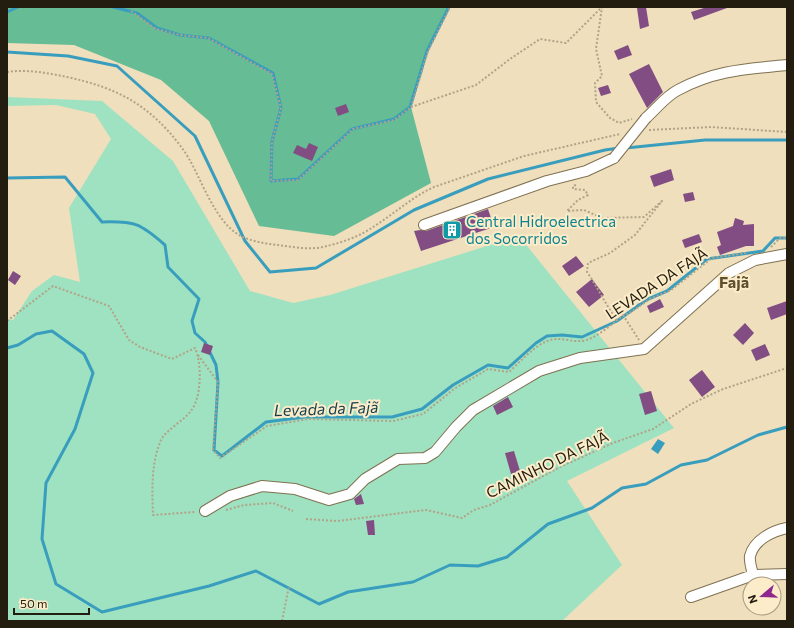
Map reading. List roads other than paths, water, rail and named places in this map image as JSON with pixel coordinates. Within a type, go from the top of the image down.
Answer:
[{"type":"street","points":[[424,225],[547,181],[586,171],[614,158],[649,115],[676,90],[718,73],[731,70],[787,65]]},
{"type":"street","points":[[205,511],[230,496],[262,486],[295,488],[329,500],[350,494],[365,479],[398,459],[425,458],[435,452],[456,427],[473,410],[539,371],[580,358],[644,349],[729,273],[755,260],[787,254]]},
{"type":"street","points":[[753,575],[750,557],[758,543],[771,532],[787,528]]},
{"type":"street","points":[[691,597],[753,575],[787,574]]},
{"type":"water","points":[[658,439],[665,443],[658,454],[651,449]]},
{"type":"waterway","points":[[7,12],[18,7]]},
{"type":"waterway","points":[[113,7],[137,13],[157,28],[180,35],[209,38],[273,73],[281,108],[272,141],[271,181],[298,179],[352,129],[394,119],[410,107],[427,51],[449,7]]},
{"type":"waterway","points":[[7,52],[68,56],[117,66],[195,136],[245,241],[270,272],[316,268],[414,210],[488,179],[605,150],[619,148]]},
{"type":"waterway","points":[[626,148],[705,140],[787,140]]},
{"type":"waterway","name":"Levada da Fajã","points":[[7,178],[65,177],[102,222],[122,222],[136,225],[149,232],[165,245],[168,267],[199,299],[192,321],[195,333],[205,342],[216,365],[218,382],[214,450],[222,456],[266,422],[305,417],[392,417],[422,409],[453,385],[488,365],[508,368],[536,343],[547,336],[562,335],[582,337],[617,321],[646,300],[667,291],[707,259],[763,251],[775,238],[787,238]]},
{"type":"waterway","points":[[7,348],[18,345],[36,334],[52,331],[84,354],[93,373],[75,429],[46,483],[42,539],[56,584],[102,612],[209,586],[256,571],[319,604],[348,592],[413,582],[450,565],[478,566],[507,557],[548,524],[592,508],[622,488],[646,484],[681,465],[707,460],[758,435],[787,427]]},
{"type":"place","name":"Central Hidroelectrica dos Socorridos","points":[[452,230]]},
{"type":"district","name":"Fajã","points":[[734,281]]}]
